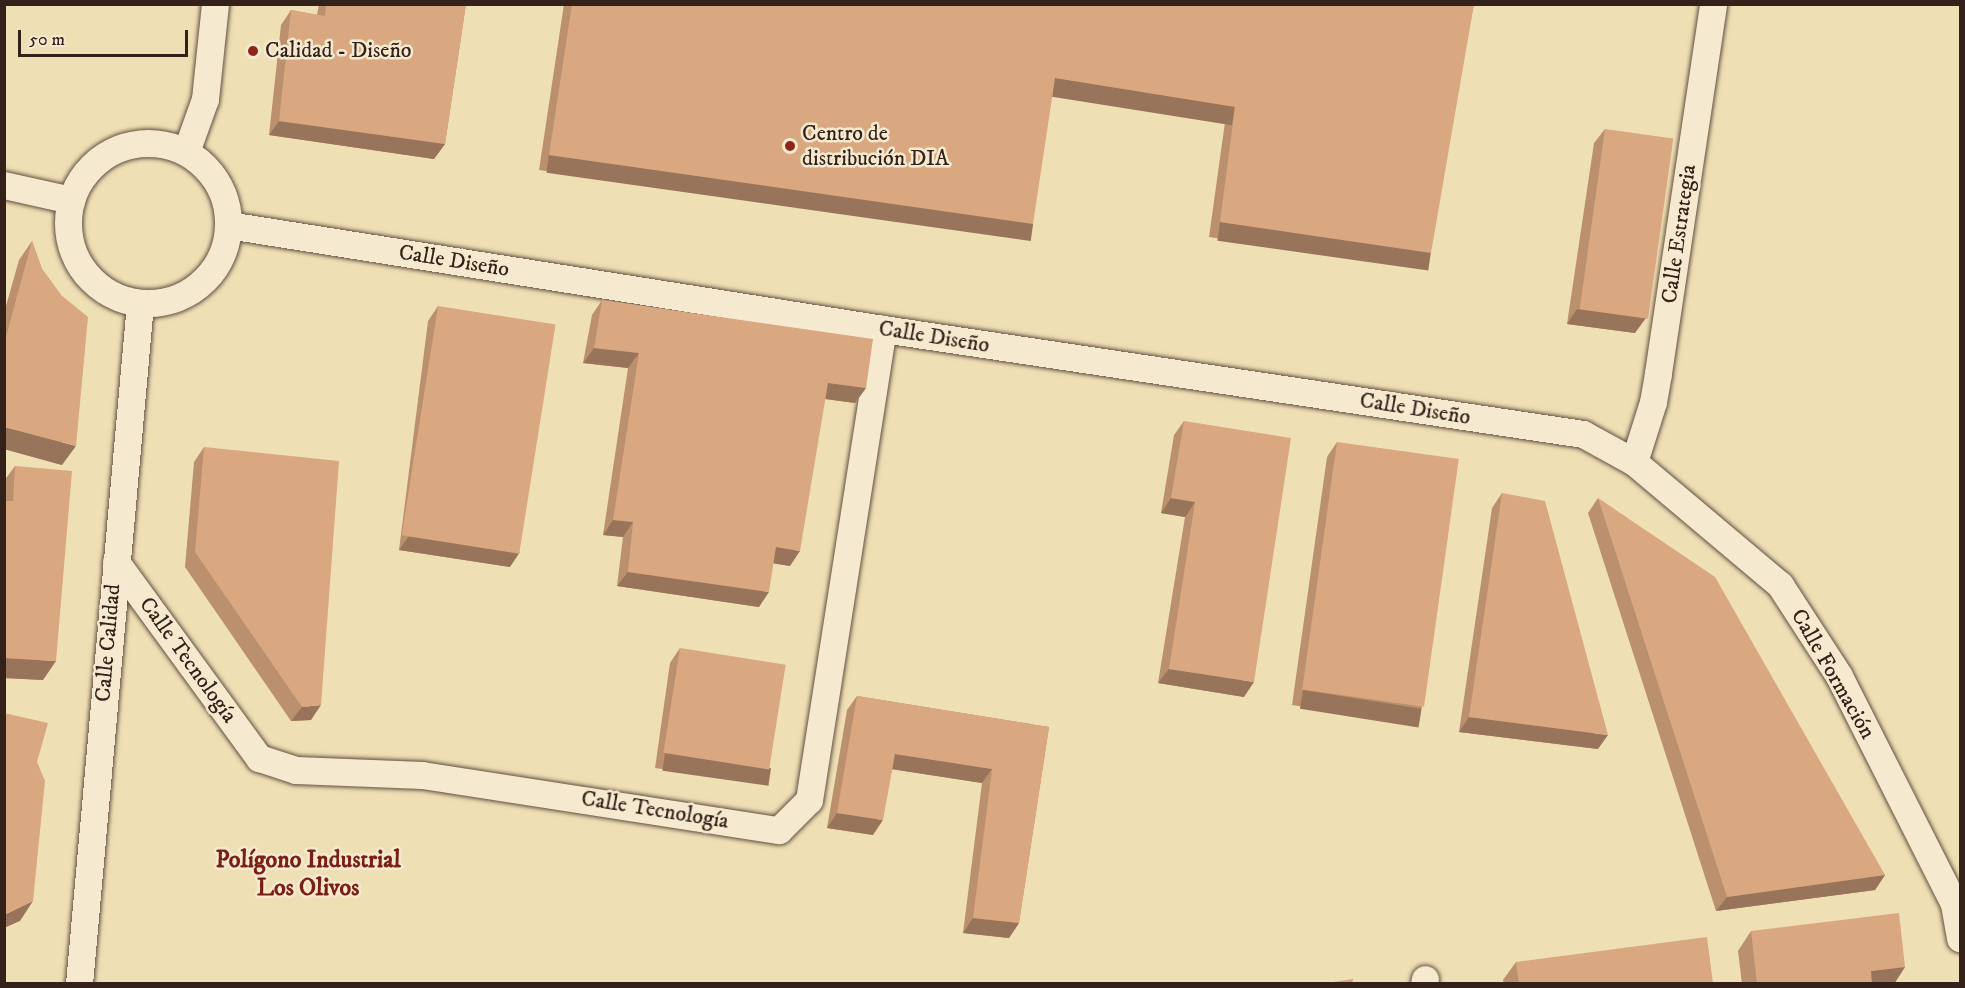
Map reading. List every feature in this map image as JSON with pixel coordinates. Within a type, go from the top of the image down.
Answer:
[{"type":"street","points":[[186,152],[205,99],[215,4]]},
{"type":"street","name":"Calle Estrategia","points":[[1634,462],[1653,402],[1658,374],[1713,4]]},
{"type":"street","points":[[140,142],[164,144],[186,152],[204,165],[218,182],[226,203],[228,225],[223,251],[210,274],[197,286],[166,302],[140,303],[118,298],[97,286],[81,268],[71,247],[68,224],[70,200],[80,179],[96,161],[117,148],[140,142]]},
{"type":"street","points":[[4,185],[70,200]]},
{"type":"street","name":"Calle Diseño","points":[[228,225],[884,330],[1583,434],[1634,462]]},
{"type":"street","name":"Calle Calidad","points":[[79,984],[140,303]]},
{"type":"street","name":"Calle Tecnología","points":[[116,562],[259,758],[296,770],[422,775],[779,830],[809,800],[884,330]]},
{"type":"street","name":"Calle Formación","points":[[1634,462],[1780,585],[1839,676],[1954,904],[1960,938]]},
{"type":"building","points":[[326,4],[466,4],[445,144],[279,121],[291,10],[325,16]]},
{"type":"building","name":"Centro de distribución DIA","points":[[572,4],[1474,4],[1431,253],[1220,222],[1235,107],[1055,78],[1033,224],[549,155]]},
{"type":"building","points":[[1605,129],[1673,139],[1648,319],[1580,309]]},
{"type":"building","points":[[32,241],[42,269],[61,295],[88,317],[76,446],[4,427],[4,344]]},
{"type":"building","points":[[602,300],[873,339],[866,388],[828,383],[800,551],[776,547],[769,592],[628,572],[633,522],[613,520],[639,353],[594,348]]},
{"type":"building","points":[[438,306],[556,325],[519,554],[402,535]]},
{"type":"building","points":[[1184,421],[1291,438],[1254,682],[1169,669],[1195,502],[1171,498]]},
{"type":"building","points":[[1337,442],[1459,459],[1424,707],[1302,690]]},
{"type":"building","points":[[204,447],[339,461],[321,705],[302,707],[195,552]]},
{"type":"building","points":[[15,466],[72,471],[56,661],[4,658],[4,501],[13,501]]},
{"type":"building","points":[[1502,493],[1545,501],[1608,735],[1469,717]]},
{"type":"building","points":[[1598,498],[1715,577],[1885,875],[1727,897]]},
{"type":"building","points":[[680,648],[786,665],[769,769],[663,753]]},
{"type":"building","points":[[857,696],[1049,727],[1019,923],[973,918],[992,769],[895,754],[883,820],[837,813]]},
{"type":"building","points":[[4,713],[48,723],[37,762],[45,781],[33,901],[6,914],[4,920]]},
{"type":"building","points":[[1899,913],[1905,967],[1871,971],[1872,984],[1757,984],[1751,931]]},
{"type":"building","points":[[1707,937],[1713,984],[1519,984],[1516,962]]},
{"type":"building","points":[[1353,979],[1352,984],[1320,984]]},
{"type":"place","name":"Calidad - Diseño","points":[[253,51]]},
{"type":"place","name":"Centro de distribución DIA","points":[[790,146]]},
{"type":"district","name":"Polígono Industrial Los Olivos","points":[[308,875]]}]
